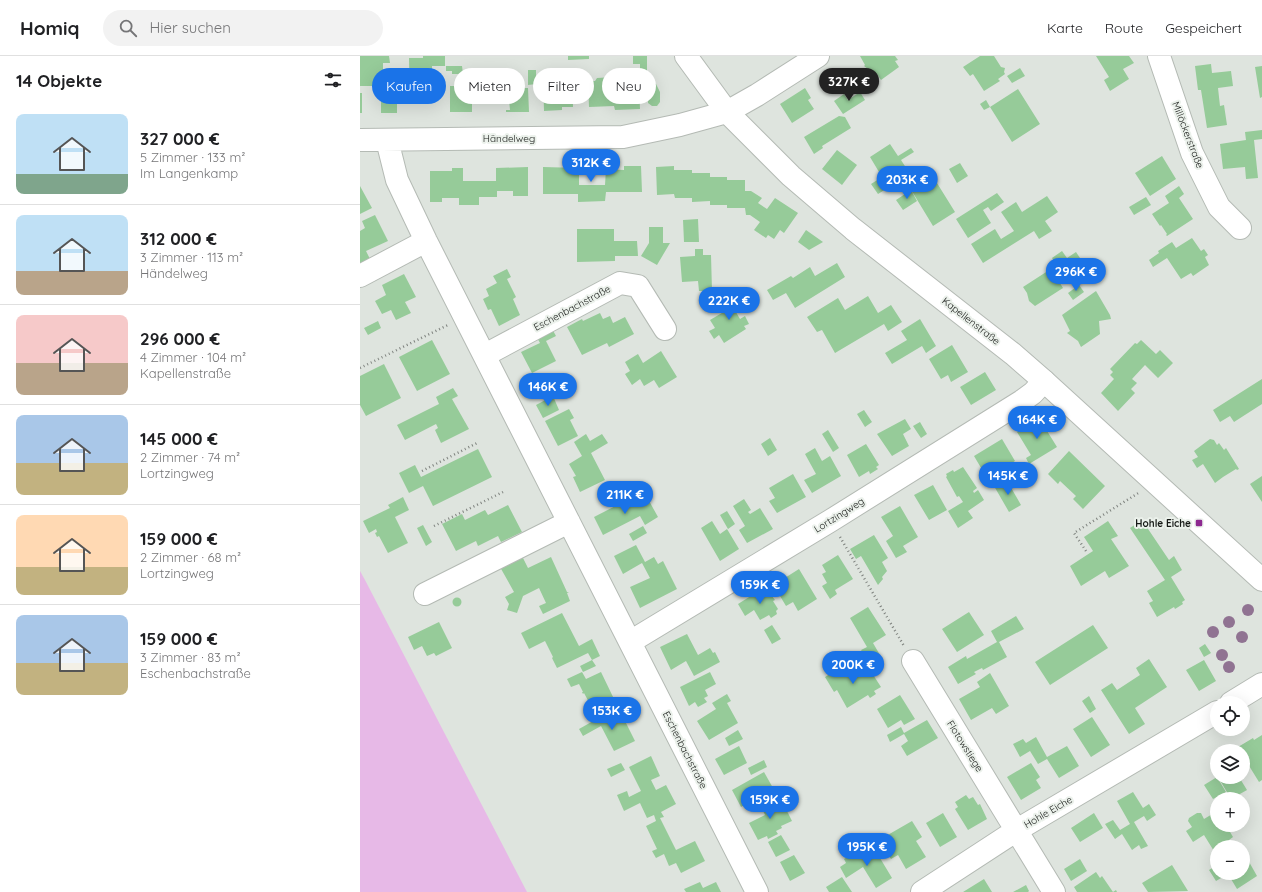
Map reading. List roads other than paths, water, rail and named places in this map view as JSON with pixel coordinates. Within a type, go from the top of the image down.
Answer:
[{"type":"street","name":"Kapellenstraße","points":[[686,56],[727,112],[792,176],[836,214],[1044,380],[1262,580]]},
{"type":"street","name":"Händelweg","points":[[360,140],[623,137],[680,125],[727,112],[757,95],[818,56]]},
{"type":"street","name":"Millöckerstraße","points":[[1159,56],[1192,153],[1219,207],[1240,228]]},
{"type":"street","name":"Eschenbachstraße","points":[[387,140],[397,180],[426,241],[485,354],[757,892]]},
{"type":"street","points":[[360,276],[426,241]]},
{"type":"street","name":"Eschenbachstraße","points":[[485,354],[620,283],[638,286],[665,329]]},
{"type":"street","name":"Lortzingweg","points":[[630,642],[830,521],[1022,401],[1044,380]]},
{"type":"street","points":[[425,594],[569,522]]},
{"type":"street","name":"Flotowstiege","points":[[913,661],[1054,892]]},
{"type":"street","points":[[1242,696],[1262,684]]},
{"type":"street","name":"Hohle Eiche","points":[[933,889],[1017,830],[1210,716]]},
{"type":"place","name":"Hohle Eiche","points":[[1199,523]]}]
